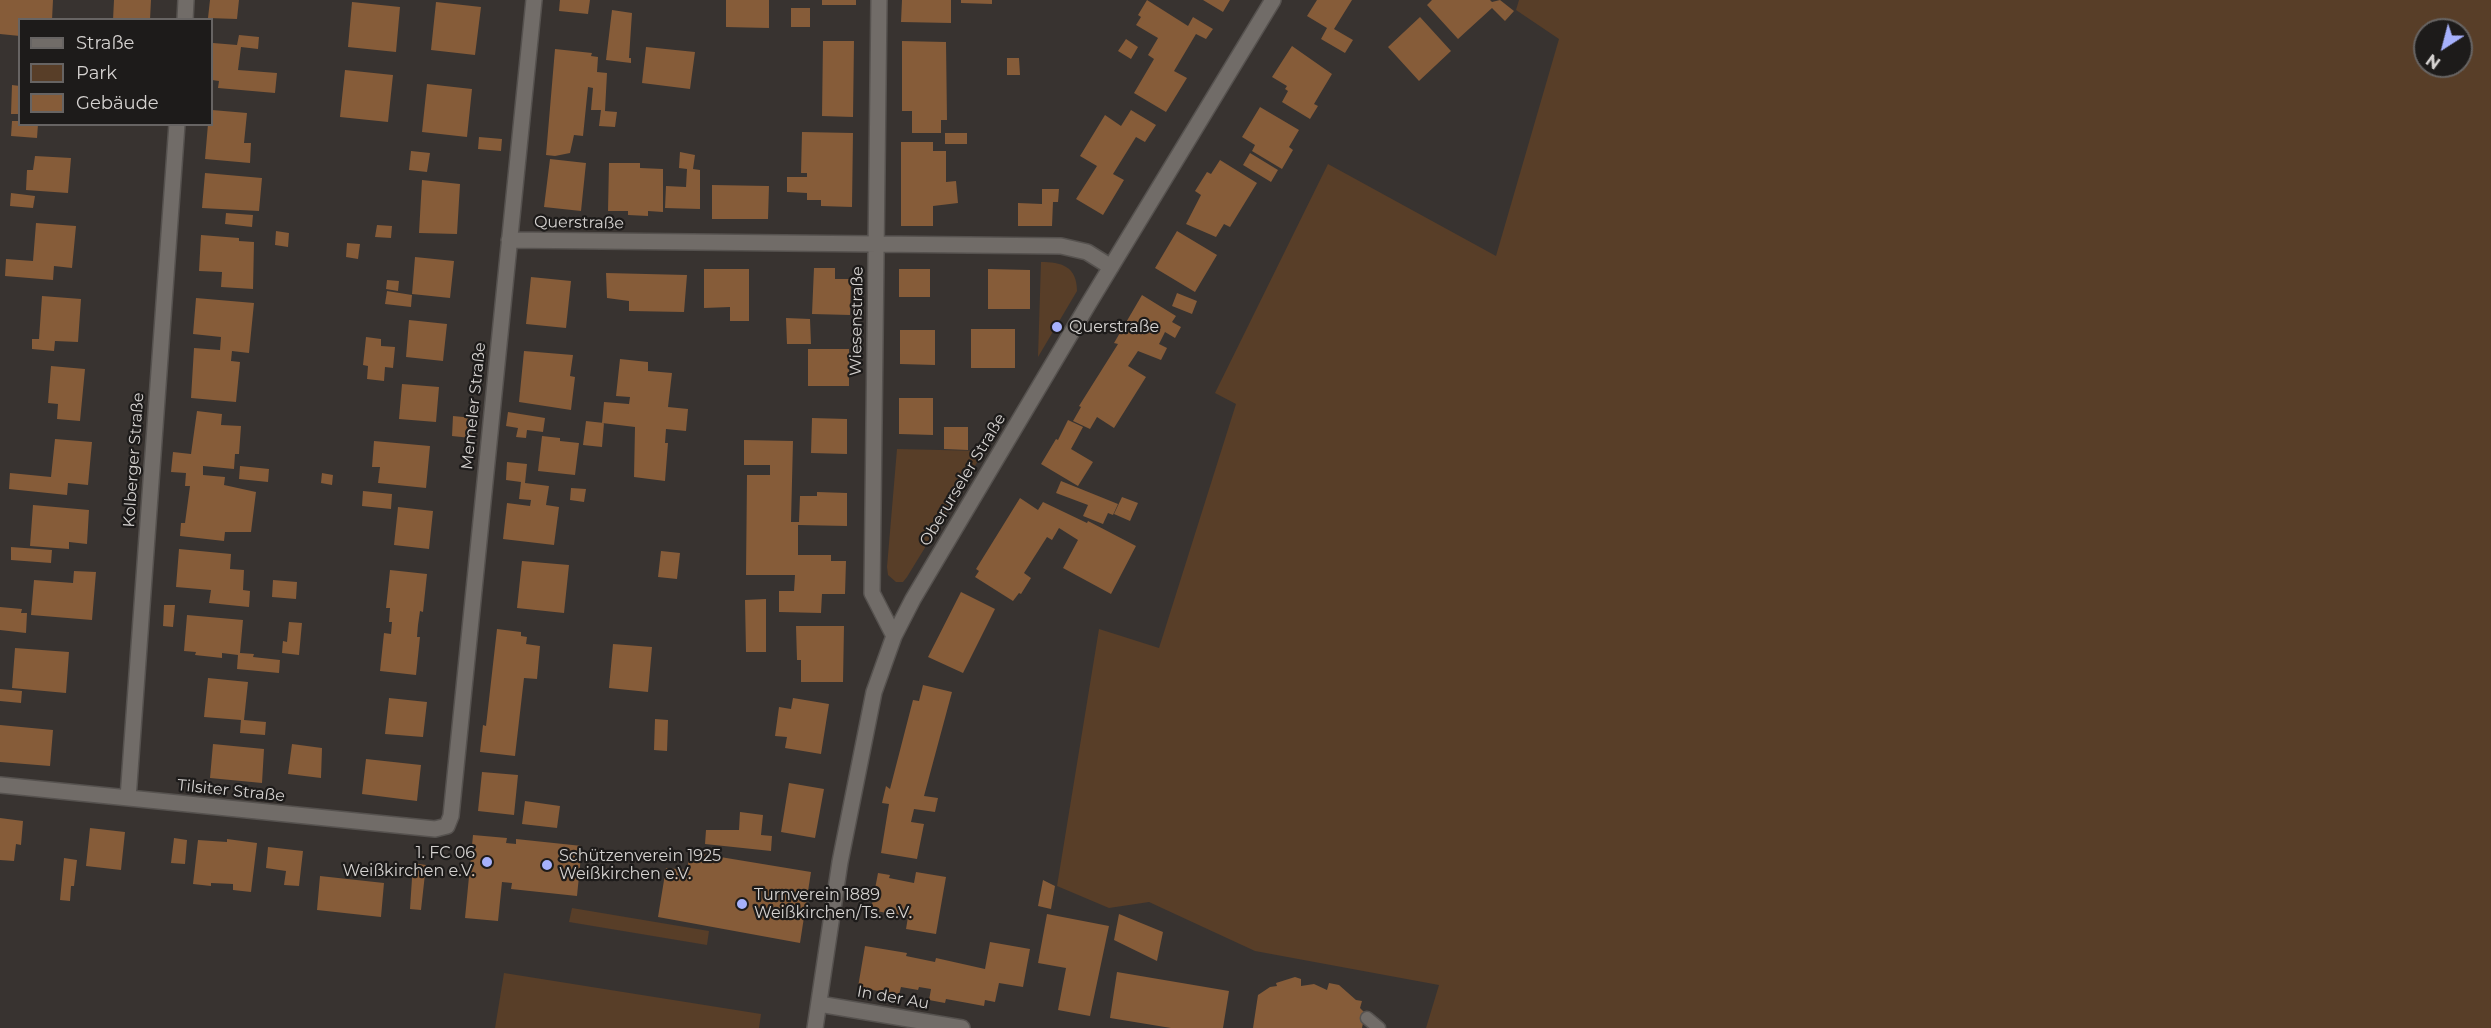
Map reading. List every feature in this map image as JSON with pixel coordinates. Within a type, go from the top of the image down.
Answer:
[{"type":"street","points":[[185,18],[186,0]]},
{"type":"street","name":"Memeler Straße","points":[[451,816],[534,0]]},
{"type":"street","name":"Wiesenstraße","points":[[879,0],[872,593],[894,636]]},
{"type":"street","name":"Oberurseler Straße","points":[[815,1028],[840,862],[866,727],[874,692],[894,636],[1111,267],[1273,0]]},
{"type":"street","name":"Kolberger Straße","points":[[128,798],[177,126]]},
{"type":"street","name":"Querstraße","points":[[509,240],[1061,246],[1087,252],[1111,267]]},
{"type":"street","name":"Tilsiter Straße","points":[[0,785],[435,829],[447,826],[451,816]]},
{"type":"street","name":"In der Au","points":[[819,1004],[962,1028]]},
{"type":"lane","points":[[1367,1018],[1379,1028]]},
{"type":"green space","points":[[1519,0],[2491,0],[2491,1028],[1426,1028],[1439,985],[1255,951],[1149,902],[1109,908],[1057,886],[1099,629],[1159,648],[1236,404],[1215,393],[1328,164],[1496,256],[1559,39],[1516,10]]},
{"type":"green space","points":[[1041,262],[1055,263],[1071,271],[1077,291],[1038,357]]},
{"type":"green space","points":[[897,449],[984,451],[903,582],[896,582],[888,575],[887,567]]},
{"type":"green space","points":[[572,908],[709,931],[707,945],[569,922]]},
{"type":"green space","points":[[504,973],[761,1014],[759,1028],[495,1028]]},
{"type":"building","points":[[0,0],[53,0],[52,18],[18,18],[18,36],[0,34]]},
{"type":"building","points":[[114,0],[151,0],[150,18],[113,18]]},
{"type":"building","points":[[210,0],[239,0],[237,19],[208,18]]},
{"type":"building","points":[[560,0],[590,0],[588,14],[559,11]]},
{"type":"building","points":[[726,0],[769,0],[769,28],[726,27]]},
{"type":"building","points":[[822,0],[856,0],[856,5],[822,5]]},
{"type":"building","points":[[902,0],[951,0],[951,23],[901,22]]},
{"type":"building","points":[[961,0],[992,0],[992,4],[961,3]]},
{"type":"building","points":[[1147,0],[1188,26],[1193,17],[1213,29],[1206,39],[1196,34],[1174,71],[1187,78],[1166,112],[1134,93],[1154,59],[1148,55],[1158,38],[1136,25],[1141,17],[1138,15]]},
{"type":"building","points":[[1203,0],[1230,0],[1223,12]]},
{"type":"building","points":[[1317,0],[1352,0],[1334,29],[1353,40],[1345,53],[1321,39],[1327,28],[1307,16]]},
{"type":"building","points":[[1432,0],[1490,0],[1492,2],[1500,0],[1514,11],[1505,21],[1492,8],[1458,39],[1427,5]]},
{"type":"building","points":[[352,2],[400,7],[396,52],[348,47]]},
{"type":"building","points":[[436,2],[481,7],[475,55],[431,50]]},
{"type":"building","points":[[791,8],[810,8],[810,27],[791,27]]},
{"type":"building","points":[[612,10],[632,13],[629,58],[631,58],[631,63],[606,60]]},
{"type":"building","points":[[1420,17],[1451,51],[1419,81],[1388,47]]},
{"type":"building","points":[[239,35],[259,37],[258,49],[241,47],[238,70],[277,73],[275,93],[218,88],[219,81],[213,80],[213,43],[237,45]]},
{"type":"building","points":[[1126,39],[1138,47],[1131,59],[1118,51]]},
{"type":"building","points":[[823,41],[854,41],[853,117],[822,116]]},
{"type":"building","points":[[902,41],[946,42],[947,120],[941,120],[941,133],[912,133],[912,111],[902,111]]},
{"type":"building","points":[[1292,46],[1332,74],[1314,104],[1318,106],[1310,119],[1282,102],[1288,91],[1285,89],[1287,86],[1272,77]]},
{"type":"building","points":[[646,47],[695,52],[690,89],[642,83]]},
{"type":"building","points":[[555,49],[592,53],[591,56],[598,57],[597,72],[607,73],[605,111],[617,112],[615,127],[599,126],[601,110],[591,110],[593,88],[588,87],[583,136],[574,135],[570,153],[555,156],[546,155]]},
{"type":"building","points":[[1007,58],[1019,58],[1020,75],[1007,75]]},
{"type":"building","points":[[345,70],[393,75],[388,122],[340,117]]},
{"type":"building","points":[[427,84],[472,89],[467,137],[422,132]]},
{"type":"building","points":[[12,85],[18,86],[18,114],[11,114]]},
{"type":"building","points":[[1260,107],[1299,130],[1289,147],[1293,150],[1282,169],[1252,151],[1255,145],[1242,137]]},
{"type":"building","points":[[213,110],[247,113],[244,143],[251,143],[250,163],[205,159],[208,126],[213,126]]},
{"type":"building","points":[[1131,110],[1156,125],[1145,142],[1136,137],[1113,174],[1124,180],[1103,215],[1076,199],[1097,166],[1080,156],[1105,115],[1121,126]]},
{"type":"building","points":[[12,121],[18,121],[18,126],[38,126],[37,138],[11,136]]},
{"type":"building","points":[[802,132],[853,133],[852,207],[821,206],[821,200],[807,200],[807,193],[787,192],[787,177],[807,177],[807,173],[801,173]]},
{"type":"building","points":[[945,133],[967,133],[967,144],[945,144]]},
{"type":"building","points":[[479,137],[502,139],[501,151],[478,149]]},
{"type":"building","points":[[901,142],[933,142],[933,151],[946,151],[946,182],[956,181],[958,203],[933,206],[933,226],[901,226]]},
{"type":"building","points":[[411,151],[430,153],[427,172],[409,170]]},
{"type":"building","points":[[680,152],[695,155],[693,169],[700,170],[700,209],[665,208],[666,186],[686,187],[687,169],[679,168]]},
{"type":"building","points":[[1250,153],[1278,170],[1271,182],[1243,165]]},
{"type":"building","points":[[35,156],[71,158],[68,193],[26,190],[27,170],[33,170]]},
{"type":"building","points":[[550,159],[586,163],[581,211],[544,207]]},
{"type":"building","points":[[1220,160],[1257,183],[1230,227],[1224,224],[1216,237],[1186,224],[1201,195],[1195,191],[1207,172],[1211,174]]},
{"type":"building","points":[[609,163],[640,163],[640,168],[663,169],[663,212],[648,211],[648,216],[628,215],[628,211],[608,211]]},
{"type":"building","points":[[205,173],[262,178],[259,211],[202,208]]},
{"type":"building","points":[[422,180],[460,184],[457,234],[419,233]]},
{"type":"building","points":[[712,185],[769,186],[768,219],[712,219]]},
{"type":"building","points":[[1042,189],[1059,189],[1058,202],[1053,202],[1052,226],[1018,226],[1018,203],[1042,204]]},
{"type":"building","points":[[11,193],[35,196],[33,208],[10,206]]},
{"type":"building","points":[[226,213],[253,215],[252,227],[225,224]]},
{"type":"building","points":[[36,223],[76,226],[72,268],[54,266],[53,280],[5,276],[6,259],[33,261]]},
{"type":"building","points":[[377,225],[392,226],[391,238],[375,237]]},
{"type":"building","points":[[276,231],[289,233],[288,247],[275,245]]},
{"type":"building","points":[[1177,231],[1217,255],[1195,292],[1155,268]]},
{"type":"building","points":[[201,235],[239,238],[239,241],[254,242],[253,289],[221,287],[222,272],[199,271]]},
{"type":"building","points":[[347,243],[360,244],[358,259],[346,257]]},
{"type":"building","points":[[415,257],[454,261],[450,298],[412,294]]},
{"type":"building","points":[[814,268],[835,268],[835,279],[851,279],[850,315],[812,314]]},
{"type":"building","points":[[704,269],[749,269],[749,321],[730,321],[730,307],[704,308]]},
{"type":"building","points":[[899,269],[930,269],[930,297],[899,297]]},
{"type":"building","points":[[988,269],[1030,270],[1030,309],[988,309]]},
{"type":"building","points":[[606,273],[687,275],[684,312],[629,311],[629,301],[607,298]]},
{"type":"building","points":[[531,277],[571,281],[566,328],[526,324]]},
{"type":"building","points":[[387,280],[399,281],[398,291],[386,289]]},
{"type":"building","points":[[387,291],[412,295],[411,307],[385,304]]},
{"type":"building","points":[[1177,293],[1197,301],[1192,314],[1172,306]]},
{"type":"building","points":[[1142,295],[1176,316],[1172,322],[1181,327],[1175,338],[1165,332],[1159,344],[1167,348],[1161,360],[1138,351],[1128,366],[1146,377],[1114,428],[1097,417],[1090,429],[1073,421],[1081,407],[1079,406],[1118,344],[1114,343]]},
{"type":"building","points":[[42,296],[81,299],[78,342],[55,341],[54,351],[32,349],[32,339],[39,339]]},
{"type":"building","points":[[196,298],[254,303],[249,353],[232,351],[231,361],[240,362],[236,402],[191,398],[194,348],[220,350],[221,337],[193,334]]},
{"type":"building","points":[[786,318],[810,319],[811,344],[787,344]]},
{"type":"building","points":[[409,320],[447,324],[443,361],[406,357]]},
{"type":"building","points":[[971,329],[1015,329],[1015,368],[971,368]]},
{"type":"building","points":[[900,330],[935,330],[935,365],[900,364]]},
{"type":"building","points":[[366,337],[381,339],[381,346],[395,347],[393,368],[385,367],[384,381],[367,379],[368,366],[363,365]]},
{"type":"building","points":[[808,349],[849,349],[849,386],[808,386]]},
{"type":"building","points":[[524,351],[573,355],[570,376],[575,377],[571,410],[519,402]]},
{"type":"building","points":[[620,359],[648,362],[648,371],[672,373],[668,407],[688,409],[686,431],[666,429],[665,443],[668,443],[665,481],[634,477],[635,427],[602,423],[604,402],[629,404],[630,397],[616,396]]},
{"type":"building","points":[[51,366],[85,369],[80,421],[57,419],[58,404],[48,403]]},
{"type":"building","points":[[402,384],[439,387],[436,422],[399,419]]},
{"type":"building","points":[[899,398],[933,398],[933,435],[899,434]]},
{"type":"building","points":[[197,411],[222,414],[221,425],[241,426],[239,454],[235,454],[234,469],[203,466],[203,475],[225,477],[224,485],[256,492],[251,532],[225,532],[224,541],[180,536],[181,523],[185,523],[190,486],[185,486],[186,473],[171,472],[173,452],[191,454]]},
{"type":"building","points":[[508,412],[545,418],[543,432],[527,430],[526,438],[516,437],[518,428],[506,426]]},
{"type":"building","points":[[453,416],[473,418],[471,438],[452,436]]},
{"type":"building","points":[[812,418],[847,419],[847,454],[811,453]]},
{"type":"building","points":[[1068,420],[1083,427],[1071,449],[1093,462],[1078,486],[1041,464],[1056,439],[1058,440]]},
{"type":"building","points":[[586,421],[604,423],[602,447],[583,445]]},
{"type":"building","points":[[944,427],[968,427],[968,450],[944,449]]},
{"type":"building","points":[[542,436],[579,443],[575,475],[538,471]]},
{"type":"building","points":[[55,439],[92,442],[88,485],[68,483],[67,495],[9,489],[10,473],[51,477]]},
{"type":"building","points":[[744,440],[793,441],[791,522],[799,522],[800,496],[817,496],[817,492],[847,493],[847,526],[798,525],[798,555],[831,555],[831,561],[846,561],[845,594],[822,594],[821,613],[779,612],[779,591],[794,591],[795,575],[746,575],[747,475],[770,475],[770,465],[744,465]]},
{"type":"building","points":[[374,441],[430,446],[426,488],[378,483],[380,467],[372,467]]},
{"type":"building","points":[[507,462],[527,464],[525,483],[549,486],[546,505],[559,507],[554,545],[503,539],[507,503],[530,506],[531,500],[519,499],[521,482],[506,480]]},
{"type":"building","points":[[240,466],[269,469],[268,482],[239,479]]},
{"type":"building","points":[[322,473],[333,475],[332,485],[321,483]]},
{"type":"building","points":[[1061,481],[1118,504],[1113,515],[1108,513],[1103,524],[1083,516],[1088,505],[1056,493]]},
{"type":"building","points":[[571,488],[586,489],[584,502],[570,500]]},
{"type":"building","points":[[363,491],[392,494],[391,509],[362,506]]},
{"type":"building","points":[[1122,497],[1138,503],[1130,521],[1114,514]]},
{"type":"building","points":[[1020,498],[1038,510],[1043,502],[1087,523],[1088,521],[1136,546],[1111,594],[1063,568],[1078,540],[1059,528],[1052,540],[1047,537],[1024,573],[1031,578],[1021,594],[1019,593],[1013,601],[975,577],[979,571],[976,569]]},
{"type":"building","points":[[33,505],[89,510],[87,544],[69,542],[69,549],[30,546]]},
{"type":"building","points":[[398,507],[433,511],[429,549],[394,545]]},
{"type":"building","points":[[11,547],[52,550],[51,563],[11,560]]},
{"type":"building","points":[[179,549],[231,554],[230,569],[244,570],[243,590],[250,591],[249,607],[209,603],[211,590],[176,587]]},
{"type":"building","points":[[661,551],[680,553],[677,579],[658,577]]},
{"type":"building","points":[[522,561],[569,565],[564,613],[517,608]]},
{"type":"building","points":[[390,570],[427,574],[423,612],[420,611],[418,625],[417,637],[420,637],[416,675],[380,671],[384,633],[391,634],[390,608],[386,608]]},
{"type":"building","points":[[74,571],[96,572],[92,620],[31,615],[34,580],[73,583]]},
{"type":"building","points":[[273,580],[297,582],[296,599],[272,597]]},
{"type":"building","points":[[961,592],[995,609],[963,673],[928,657]]},
{"type":"building","points":[[766,599],[766,652],[746,652],[745,600]]},
{"type":"building","points":[[164,605],[175,605],[173,627],[163,626]]},
{"type":"building","points":[[0,607],[22,609],[21,613],[27,613],[26,633],[0,630]]},
{"type":"building","points":[[187,615],[243,620],[240,653],[280,660],[279,673],[237,669],[238,655],[222,653],[222,658],[195,655],[196,652],[184,651]]},
{"type":"building","points":[[289,622],[302,623],[299,655],[282,653],[283,641],[287,642]]},
{"type":"building","points":[[796,626],[844,626],[843,682],[801,682],[801,660],[797,660]]},
{"type":"building","points":[[497,629],[521,632],[521,636],[527,637],[526,644],[540,646],[537,679],[524,678],[515,756],[480,752],[483,725],[486,726]]},
{"type":"building","points":[[613,644],[652,647],[648,692],[609,688]]},
{"type":"building","points":[[15,648],[69,652],[66,693],[12,688]]},
{"type":"building","points":[[208,678],[248,682],[244,720],[266,722],[265,735],[240,733],[241,720],[204,717]]},
{"type":"building","points":[[923,685],[952,692],[924,796],[938,798],[935,812],[914,809],[911,822],[924,824],[917,859],[881,853],[889,804],[882,803],[886,786],[890,789],[913,700],[919,701]]},
{"type":"building","points":[[0,689],[22,691],[21,703],[0,701]]},
{"type":"building","points":[[389,698],[427,702],[423,737],[385,734]]},
{"type":"building","points":[[793,698],[829,704],[821,754],[785,748],[787,737],[775,736],[779,707],[791,709]]},
{"type":"building","points":[[655,719],[668,720],[667,751],[654,750]]},
{"type":"building","points":[[0,725],[53,730],[50,766],[0,762]]},
{"type":"building","points":[[213,744],[264,749],[262,783],[210,778]]},
{"type":"building","points":[[292,744],[322,748],[321,778],[288,774]]},
{"type":"building","points":[[366,759],[421,765],[417,801],[362,794]]},
{"type":"building","points":[[482,772],[518,775],[514,815],[478,811]]},
{"type":"building","points":[[789,783],[824,789],[815,838],[781,832]]},
{"type":"building","points":[[525,801],[560,806],[557,828],[522,824]]},
{"type":"building","points":[[740,812],[763,815],[761,835],[772,836],[771,851],[705,844],[706,830],[739,830]]},
{"type":"building","points":[[0,818],[23,821],[21,845],[16,844],[14,861],[0,860]]},
{"type":"building","points":[[90,828],[125,832],[121,870],[86,866]]},
{"type":"building","points":[[473,835],[507,838],[506,843],[516,844],[516,839],[582,846],[577,896],[511,889],[512,883],[502,882],[498,921],[465,918]]},
{"type":"building","points":[[174,838],[187,840],[185,864],[171,863]]},
{"type":"building","points":[[227,839],[257,843],[251,892],[233,890],[233,884],[211,883],[211,886],[193,884],[198,840],[227,842]]},
{"type":"building","points":[[268,847],[303,851],[299,886],[284,885],[286,871],[266,868]]},
{"type":"building","name":"Turnverein 1889 Weißkirchen/Ts. e.V.","points":[[690,852],[811,872],[800,943],[658,917],[666,868],[687,870]]},
{"type":"building","points":[[64,858],[77,860],[70,901],[60,900]]},
{"type":"building","points":[[413,863],[426,865],[421,910],[410,909]]},
{"type":"building","points":[[916,872],[946,877],[936,934],[906,929],[908,917],[871,910],[878,873],[890,875],[889,878],[914,883]]},
{"type":"building","points":[[320,876],[384,883],[381,917],[317,910]]},
{"type":"building","points":[[1043,880],[1055,886],[1051,909],[1038,906]]},
{"type":"building","points":[[1047,914],[1109,926],[1090,1016],[1058,1010],[1066,968],[1038,963]]},
{"type":"building","points":[[1119,914],[1163,932],[1157,961],[1114,940]]},
{"type":"building","points":[[990,942],[1030,949],[1023,987],[999,983],[995,1002],[985,1000],[984,1006],[946,999],[945,1003],[929,1000],[931,989],[919,987],[918,990],[901,987],[899,995],[858,987],[865,946],[907,953],[906,956],[935,962],[936,958],[985,969]]},
{"type":"building","points":[[1117,972],[1229,991],[1223,1028],[1171,1028],[1110,1018]]},
{"type":"building","points":[[1295,977],[1301,979],[1301,986],[1314,984],[1327,990],[1329,983],[1339,985],[1356,1000],[1362,1001],[1360,1008],[1365,1013],[1362,1028],[1253,1028],[1258,995],[1270,987],[1277,986],[1276,983]]},
{"type":"place","name":"Querstraße","points":[[1057,327]]},
{"type":"place","name":"1. FC 06 Weißkirchen e.V.","points":[[487,862]]},
{"type":"place","name":"Schützenverein 1925 Weißkirchen e.V.","points":[[547,865]]},
{"type":"place","name":"Turnverein 1889 Weißkirchen/Ts. e.V.","points":[[742,904]]}]
